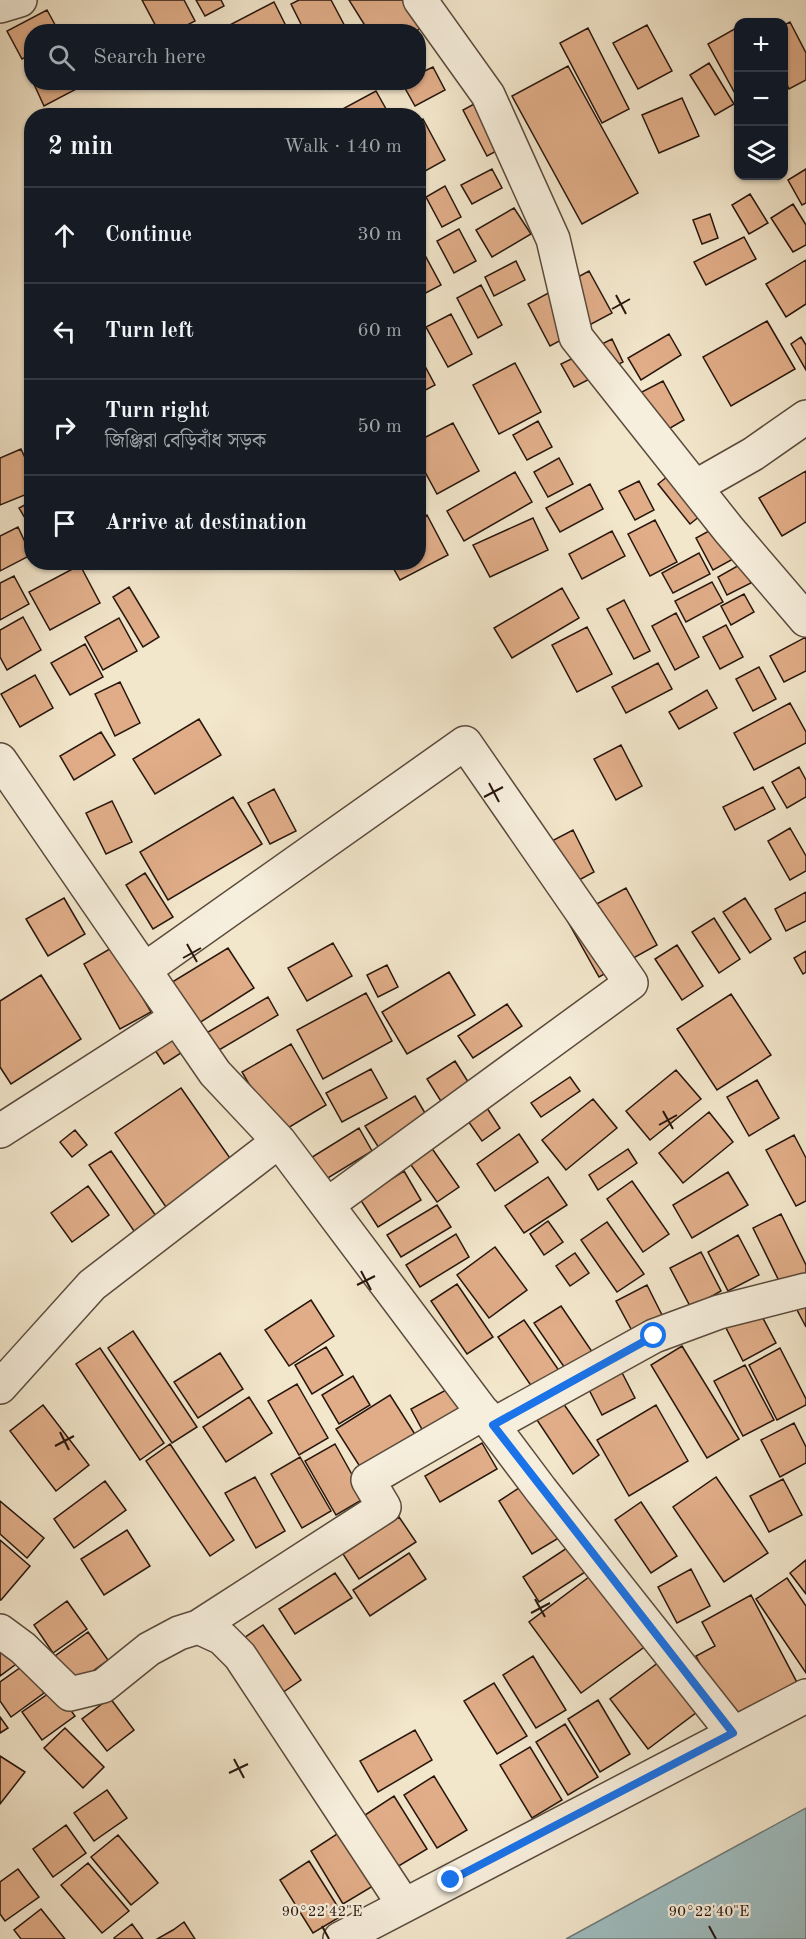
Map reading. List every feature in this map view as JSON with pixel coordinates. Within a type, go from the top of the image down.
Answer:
[{"type":"street","points":[[0,6],[20,0]]},
{"type":"street","points":[[420,0],[488,95],[554,239],[576,337],[695,487],[806,620]]},
{"type":"street","points":[[695,487],[753,454],[806,417]]},
{"type":"street","points":[[144,970],[465,742],[631,983],[327,1205]]},
{"type":"street","points":[[0,760],[215,1073],[279,1141],[489,1419],[733,1733]]},
{"type":"street","points":[[0,1131],[176,1018]]},
{"type":"street","points":[[0,1388],[92,1286],[279,1141]]},
{"type":"street","points":[[0,1631],[23,1648],[70,1694],[103,1686],[149,1649],[179,1633],[198,1627],[384,1507],[368,1480],[654,1336],[719,1312],[806,1290]]},
{"type":"street","points":[[198,1627],[222,1638],[240,1656],[404,1905]]},
{"type":"street","points":[[340,1939],[806,1696]]},
{"type":"water","points":[[806,1808],[806,1939],[566,1939]]},
{"type":"building","points":[[142,0],[184,0],[195,21],[189,24],[155,24]]},
{"type":"building","points":[[196,0],[221,0],[224,6],[205,16]]},
{"type":"building","points":[[299,0],[331,0],[344,24],[301,24],[291,4]]},
{"type":"building","points":[[349,0],[404,0],[420,24],[364,24]]},
{"type":"building","points":[[274,2],[285,24],[232,24]]},
{"type":"building","points":[[47,10],[55,24],[24,24],[24,58],[22,59],[7,31]]},
{"type":"building","points":[[790,22],[806,53],[806,80],[789,89],[788,87],[788,23]]},
{"type":"building","points":[[647,25],[672,71],[638,89],[613,43]]},
{"type":"building","points":[[588,28],[629,109],[602,123],[560,43]]},
{"type":"building","points":[[734,29],[734,92],[708,44]]},
{"type":"building","points":[[709,63],[734,104],[715,115],[690,75]]},
{"type":"building","points":[[568,66],[638,193],[582,224],[512,96]]},
{"type":"building","points":[[433,67],[445,90],[415,106],[406,90],[426,90],[426,70]]},
{"type":"building","points":[[37,90],[74,90],[44,106]]},
{"type":"building","points":[[376,91],[386,108],[344,108]]},
{"type":"building","points":[[496,92],[521,138],[487,156],[463,110]]},
{"type":"building","points":[[682,98],[699,136],[659,153],[642,115]]},
{"type":"building","points":[[426,125],[445,160],[426,171]]},
{"type":"building","points":[[492,169],[502,188],[472,204],[461,185]]},
{"type":"building","points":[[806,169],[806,203],[802,205],[788,180]]},
{"type":"building","points":[[445,186],[461,217],[442,227],[426,197]]},
{"type":"building","points":[[750,194],[768,223],[749,234],[732,205]]},
{"type":"building","points":[[793,204],[806,225],[806,245],[793,252],[771,218]]},
{"type":"building","points":[[514,208],[531,234],[492,257],[476,230]]},
{"type":"building","points":[[710,214],[718,238],[702,244],[693,220]]},
{"type":"building","points":[[459,229],[476,261],[454,273],[437,241]]},
{"type":"building","points":[[744,237],[756,259],[706,285],[694,262]]},
{"type":"building","points":[[426,257],[441,285],[426,293]]},
{"type":"building","points":[[806,260],[806,304],[786,317],[766,284]]},
{"type":"building","points":[[516,261],[525,280],[494,296],[485,277]]},
{"type":"building","points":[[589,271],[612,313],[550,346],[528,304]]},
{"type":"building","points":[[481,285],[502,325],[478,338],[457,298]]},
{"type":"building","points":[[451,314],[472,354],[448,367],[426,327]]},
{"type":"building","points":[[767,321],[795,369],[731,406],[703,357]]},
{"type":"building","points":[[669,334],[681,355],[641,380],[628,358]]},
{"type":"building","points":[[801,337],[806,345],[806,370],[791,344]]},
{"type":"building","points":[[612,339],[623,362],[574,387],[561,364]]},
{"type":"building","points":[[515,363],[541,412],[499,434],[473,385]]},
{"type":"building","points":[[426,368],[435,385],[426,390]]},
{"type":"building","points":[[663,381],[684,420],[660,434],[638,394]]},
{"type":"building","points":[[538,421],[552,447],[527,460],[513,435]]},
{"type":"building","points":[[453,423],[479,471],[437,494],[426,474],[426,437]]},
{"type":"building","points":[[21,449],[24,456],[24,495],[0,505],[0,458]]},
{"type":"building","points":[[559,458],[573,484],[548,497],[534,472]]},
{"type":"building","points":[[806,471],[806,522],[782,536],[759,498]]},
{"type":"building","points":[[515,472],[532,502],[464,541],[447,511]]},
{"type":"building","points":[[673,472],[705,512],[690,524],[658,484]]},
{"type":"building","points":[[639,481],[654,510],[635,520],[619,491]]},
{"type":"building","points":[[590,484],[603,509],[560,532],[546,508]]},
{"type":"building","points":[[24,505],[24,516],[19,508]]},
{"type":"building","points":[[426,516],[448,555],[426,566]]},
{"type":"building","points":[[533,518],[548,550],[490,577],[473,545]]},
{"type":"building","points":[[655,520],[677,562],[650,576],[628,534]]},
{"type":"building","points":[[718,526],[735,558],[713,570],[696,538]]},
{"type":"building","points":[[18,527],[24,540],[24,559],[0,571],[0,536]]},
{"type":"building","points":[[612,531],[625,556],[582,579],[569,554]]},
{"type":"building","points":[[699,553],[710,574],[673,593],[662,573]]},
{"type":"building","points":[[741,564],[751,583],[727,595],[718,577]]},
{"type":"building","points":[[71,570],[83,570],[100,603],[50,630],[29,592]]},
{"type":"building","points":[[394,570],[419,570],[400,580]]},
{"type":"building","points":[[14,576],[29,604],[0,620],[0,583]]},
{"type":"building","points":[[712,582],[723,602],[686,622],[675,601]]},
{"type":"building","points":[[129,587],[159,637],[143,647],[113,597]]},
{"type":"building","points":[[562,588],[579,618],[512,658],[494,628]]},
{"type":"building","points":[[744,594],[754,612],[731,625],[721,606]]},
{"type":"building","points":[[624,600],[650,651],[634,659],[607,609]]},
{"type":"building","points":[[676,613],[699,657],[675,670],[652,626]]},
{"type":"building","points":[[23,617],[41,650],[7,670],[0,657],[0,630]]},
{"type":"building","points":[[119,618],[137,651],[103,670],[85,637]]},
{"type":"building","points":[[726,625],[743,657],[720,669],[703,637]]},
{"type":"building","points":[[587,627],[612,674],[577,692],[552,645]]},
{"type":"building","points":[[806,637],[806,671],[784,682],[770,656]]},
{"type":"building","points":[[85,644],[103,677],[70,695],[51,663]]},
{"type":"building","points":[[658,663],[672,689],[626,713],[612,687]]},
{"type":"building","points":[[759,667],[776,699],[753,711],[736,679]]},
{"type":"building","points":[[35,675],[53,708],[20,727],[1,694]]},
{"type":"building","points":[[120,682],[140,723],[115,736],[95,694]]},
{"type":"building","points":[[707,690],[717,708],[679,729],[669,712]]},
{"type":"building","points":[[790,703],[806,732],[806,743],[754,770],[734,733]]},
{"type":"building","points":[[199,719],[221,755],[155,794],[133,759]]},
{"type":"building","points":[[101,732],[115,755],[74,780],[60,756]]},
{"type":"building","points":[[621,745],[642,786],[616,800],[594,759]]},
{"type":"building","points":[[799,767],[806,780],[806,797],[787,808],[772,782]]},
{"type":"building","points":[[763,787],[775,809],[735,830],[723,807]]},
{"type":"building","points":[[274,789],[296,831],[270,844],[248,803]]},
{"type":"building","points":[[233,797],[262,844],[168,900],[140,852]]},
{"type":"building","points":[[112,801],[132,842],[106,854],[86,813]]},
{"type":"building","points":[[790,828],[806,856],[806,871],[790,880],[768,841]]},
{"type":"building","points":[[573,830],[594,872],[568,886],[546,844]]},
{"type":"building","points":[[145,873],[173,917],[153,929],[126,885]]},
{"type":"building","points":[[626,888],[657,945],[599,977],[567,920]]},
{"type":"building","points":[[806,892],[806,921],[786,931],[775,909]]},
{"type":"building","points":[[64,898],[85,934],[48,956],[26,919]]},
{"type":"building","points":[[745,898],[771,939],[750,953],[723,912]]},
{"type":"building","points":[[714,918],[740,959],[719,973],[692,932]]},
{"type":"building","points":[[333,943],[352,976],[307,1001],[288,968]]},
{"type":"building","points":[[677,945],[703,986],[682,1000],[655,959]]},
{"type":"building","points":[[113,947],[151,1012],[120,1029],[84,964]]},
{"type":"building","points":[[228,948],[254,988],[196,1025],[169,984]]},
{"type":"building","points":[[806,951],[806,972],[803,974],[794,958]]},
{"type":"building","points":[[387,965],[398,987],[378,997],[367,975]]},
{"type":"building","points":[[449,972],[475,1015],[407,1054],[382,1012]]},
{"type":"building","points":[[41,975],[81,1039],[11,1084],[0,1067],[0,1001]]},
{"type":"building","points":[[366,993],[392,1041],[323,1079],[297,1030]]},
{"type":"building","points":[[731,994],[771,1055],[717,1090],[677,1029]]},
{"type":"building","points":[[268,997],[278,1015],[214,1053],[203,1035]]},
{"type":"building","points":[[507,1004],[522,1026],[473,1058],[458,1036]]},
{"type":"building","points":[[173,1034],[184,1051],[164,1064],[153,1047]]},
{"type":"building","points":[[291,1044],[326,1105],[278,1134],[242,1072]]},
{"type":"building","points":[[455,1061],[482,1104],[454,1122],[427,1079]]},
{"type":"building","points":[[371,1069],[387,1098],[342,1122],[326,1093]]},
{"type":"building","points":[[676,1070],[701,1099],[650,1140],[626,1111]]},
{"type":"building","points":[[570,1077],[580,1091],[541,1117],[531,1103]]},
{"type":"building","points":[[757,1080],[779,1118],[749,1136],[727,1097]]},
{"type":"building","points":[[181,1088],[232,1161],[166,1207],[115,1133]]},
{"type":"building","points":[[415,1096],[428,1118],[379,1148],[365,1126]]},
{"type":"building","points":[[593,1099],[617,1128],[566,1170],[542,1140]]},
{"type":"building","points":[[487,1108],[500,1128],[482,1141],[468,1121]]},
{"type":"building","points":[[709,1112],[733,1142],[683,1183],[659,1153]]},
{"type":"building","points":[[359,1128],[372,1151],[323,1181],[309,1159]]},
{"type":"building","points":[[75,1130],[87,1145],[72,1157],[60,1142]]},
{"type":"building","points":[[519,1134],[538,1162],[495,1191],[477,1164]]},
{"type":"building","points":[[794,1135],[806,1158],[806,1201],[796,1206],[766,1150]]},
{"type":"building","points":[[426,1140],[459,1187],[437,1202],[404,1155]]},
{"type":"building","points":[[628,1149],[637,1163],[598,1190],[589,1175]]},
{"type":"building","points":[[111,1151],[156,1216],[134,1231],[89,1165]]},
{"type":"building","points":[[404,1171],[421,1200],[378,1227],[360,1199]]},
{"type":"building","points":[[728,1172],[748,1205],[692,1238],[673,1205]]},
{"type":"building","points":[[548,1177],[567,1205],[524,1233],[505,1206]]},
{"type":"building","points":[[632,1181],[669,1234],[643,1252],[607,1199]]},
{"type":"building","points":[[88,1186],[109,1215],[72,1242],[51,1213]]},
{"type":"building","points":[[437,1205],[451,1227],[401,1257],[387,1235]]},
{"type":"building","points":[[781,1214],[806,1265],[806,1273],[781,1285],[753,1228]]},
{"type":"building","points":[[548,1221],[563,1242],[544,1255],[530,1234]]},
{"type":"building","points":[[607,1222],[644,1274],[617,1292],[581,1240]]},
{"type":"building","points":[[456,1234],[469,1257],[420,1287],[406,1265]]},
{"type":"building","points":[[738,1235],[759,1275],[728,1291],[708,1252]]},
{"type":"building","points":[[495,1247],[527,1290],[489,1318],[457,1275]]},
{"type":"building","points":[[701,1252],[721,1291],[691,1308],[670,1268]]},
{"type":"building","points":[[575,1253],[589,1273],[570,1286],[556,1266]]},
{"type":"building","points":[[457,1284],[493,1337],[467,1354],[431,1301]]},
{"type":"building","points":[[647,1285],[667,1325],[637,1340],[616,1301]]},
{"type":"building","points":[[311,1300],[334,1336],[289,1366],[265,1330]]},
{"type":"building","points":[[806,1303],[806,1327],[796,1308]]},
{"type":"building","points":[[561,1306],[597,1359],[571,1377],[534,1323]]},
{"type":"building","points":[[757,1307],[776,1343],[743,1361],[724,1324]]},
{"type":"building","points":[[524,1320],[560,1372],[534,1390],[498,1337]]},
{"type":"building","points":[[133,1331],[197,1427],[172,1443],[108,1348]]},
{"type":"building","points":[[682,1346],[739,1439],[707,1458],[651,1365]]},
{"type":"building","points":[[326,1347],[343,1375],[312,1394],[295,1365]]},
{"type":"building","points":[[100,1348],[164,1443],[140,1460],[76,1364]]},
{"type":"building","points":[[780,1348],[806,1399],[806,1405],[777,1420],[749,1365]]},
{"type":"building","points":[[220,1353],[243,1389],[198,1418],[174,1382]]},
{"type":"building","points":[[616,1361],[635,1398],[602,1415],[583,1378]]},
{"type":"building","points":[[745,1365],[774,1420],[743,1436],[714,1381]]},
{"type":"building","points":[[353,1376],[370,1405],[339,1424],[322,1395]]},
{"type":"building","points":[[468,1378],[489,1415],[431,1446],[411,1409]]},
{"type":"building","points":[[297,1384],[328,1438],[299,1455],[268,1401]]},
{"type":"building","points":[[390,1395],[432,1461],[378,1495],[336,1429]]},
{"type":"building","points":[[249,1397],[272,1433],[226,1462],[203,1427]]},
{"type":"building","points":[[563,1403],[599,1455],[573,1474],[537,1420]]},
{"type":"building","points":[[43,1405],[89,1465],[56,1491],[10,1431]]},
{"type":"building","points":[[656,1405],[688,1461],[629,1496],[597,1440]]},
{"type":"building","points":[[794,1423],[806,1447],[806,1463],[780,1477],[761,1440]]},
{"type":"building","points":[[482,1443],[497,1469],[440,1502],[425,1476]]},
{"type":"building","points":[[170,1444],[234,1540],[210,1556],[146,1461]]},
{"type":"building","points":[[335,1444],[365,1498],[336,1515],[305,1461]]},
{"type":"building","points":[[300,1457],[331,1511],[302,1528],[271,1474]]},
{"type":"building","points":[[255,1477],[285,1531],[256,1548],[225,1493]]},
{"type":"building","points":[[716,1477],[768,1553],[724,1582],[673,1507]]},
{"type":"building","points":[[783,1479],[802,1515],[769,1532],[750,1496]]},
{"type":"building","points":[[105,1481],[126,1510],[74,1548],[54,1519]]},
{"type":"building","points":[[528,1482],[562,1536],[532,1554],[499,1501]]},
{"type":"building","points":[[0,1501],[44,1538],[27,1558],[0,1534]]},
{"type":"building","points":[[641,1502],[677,1556],[651,1573],[615,1520]]},
{"type":"building","points":[[399,1517],[416,1542],[359,1579],[343,1554]]},
{"type":"building","points":[[127,1530],[150,1566],[104,1595],[81,1559]]},
{"type":"building","points":[[0,1540],[30,1566],[1,1600],[0,1600]]},
{"type":"building","points":[[579,1540],[596,1565],[539,1602],[523,1577]]},
{"type":"building","points":[[409,1553],[426,1579],[370,1616],[353,1590]]},
{"type":"building","points":[[806,1560],[806,1594],[790,1573]]},
{"type":"building","points":[[601,1568],[654,1640],[581,1693],[529,1622]]},
{"type":"building","points":[[691,1569],[710,1606],[677,1623],[658,1587]]},
{"type":"building","points":[[335,1573],[352,1598],[295,1634],[279,1609]]},
{"type":"building","points":[[787,1578],[806,1606],[806,1673],[756,1599]]},
{"type":"building","points":[[751,1595],[802,1692],[734,1728],[696,1656],[715,1646],[702,1622]]},
{"type":"building","points":[[67,1601],[87,1629],[53,1653],[34,1625]]},
{"type":"building","points":[[263,1625],[301,1680],[276,1697],[238,1642]]},
{"type":"building","points":[[88,1632],[108,1660],[75,1684],[55,1656]]},
{"type":"building","points":[[0,1640],[19,1662],[0,1676]]},
{"type":"building","points":[[533,1656],[566,1710],[536,1728],[503,1675]]},
{"type":"building","points":[[667,1656],[705,1706],[648,1749],[610,1699]]},
{"type":"building","points":[[24,1665],[44,1693],[11,1717],[0,1701],[0,1682]]},
{"type":"building","points":[[494,1683],[527,1736],[497,1754],[464,1701]]},
{"type":"building","points":[[55,1689],[75,1716],[42,1740],[22,1712]]},
{"type":"building","points":[[110,1698],[134,1730],[107,1751],[82,1719]]},
{"type":"building","points":[[598,1700],[630,1754],[600,1772],[568,1719]]},
{"type":"building","points":[[0,1717],[8,1728],[0,1733]]},
{"type":"building","points":[[565,1724],[598,1777],[568,1795],[536,1742]]},
{"type":"building","points":[[65,1728],[104,1767],[83,1788],[44,1748]]},
{"type":"building","points":[[415,1730],[432,1760],[378,1792],[360,1761]]},
{"type":"building","points":[[530,1747],[562,1800],[532,1818],[500,1765]]},
{"type":"building","points":[[0,1756],[25,1772],[0,1804]]},
{"type":"building","points":[[434,1776],[467,1830],[437,1848],[404,1795]]},
{"type":"building","points":[[107,1790],[127,1818],[94,1841],[74,1813]]},
{"type":"building","points":[[394,1796],[427,1849],[397,1867],[365,1815]]},
{"type":"building","points":[[66,1825],[86,1853],[53,1877],[33,1849]]},
{"type":"building","points":[[340,1832],[373,1886],[343,1904],[311,1851]]},
{"type":"building","points":[[118,1835],[158,1883],[131,1905],[91,1857]]},
{"type":"building","points":[[309,1861],[343,1915],[313,1933],[280,1880]]},
{"type":"building","points":[[88,1863],[129,1911],[102,1933],[61,1885]]},
{"type":"building","points":[[18,1869],[39,1897],[5,1921],[0,1914],[0,1882]]},
{"type":"building","points":[[41,1909],[65,1939],[21,1939],[14,1930]]},
{"type":"building","points":[[184,1922],[195,1939],[157,1939],[173,1930]]},
{"type":"building","points":[[132,1924],[143,1939],[114,1938]]},
{"type":"route","points":[[451,1880],[733,1733],[493,1425],[654,1336]]}]
